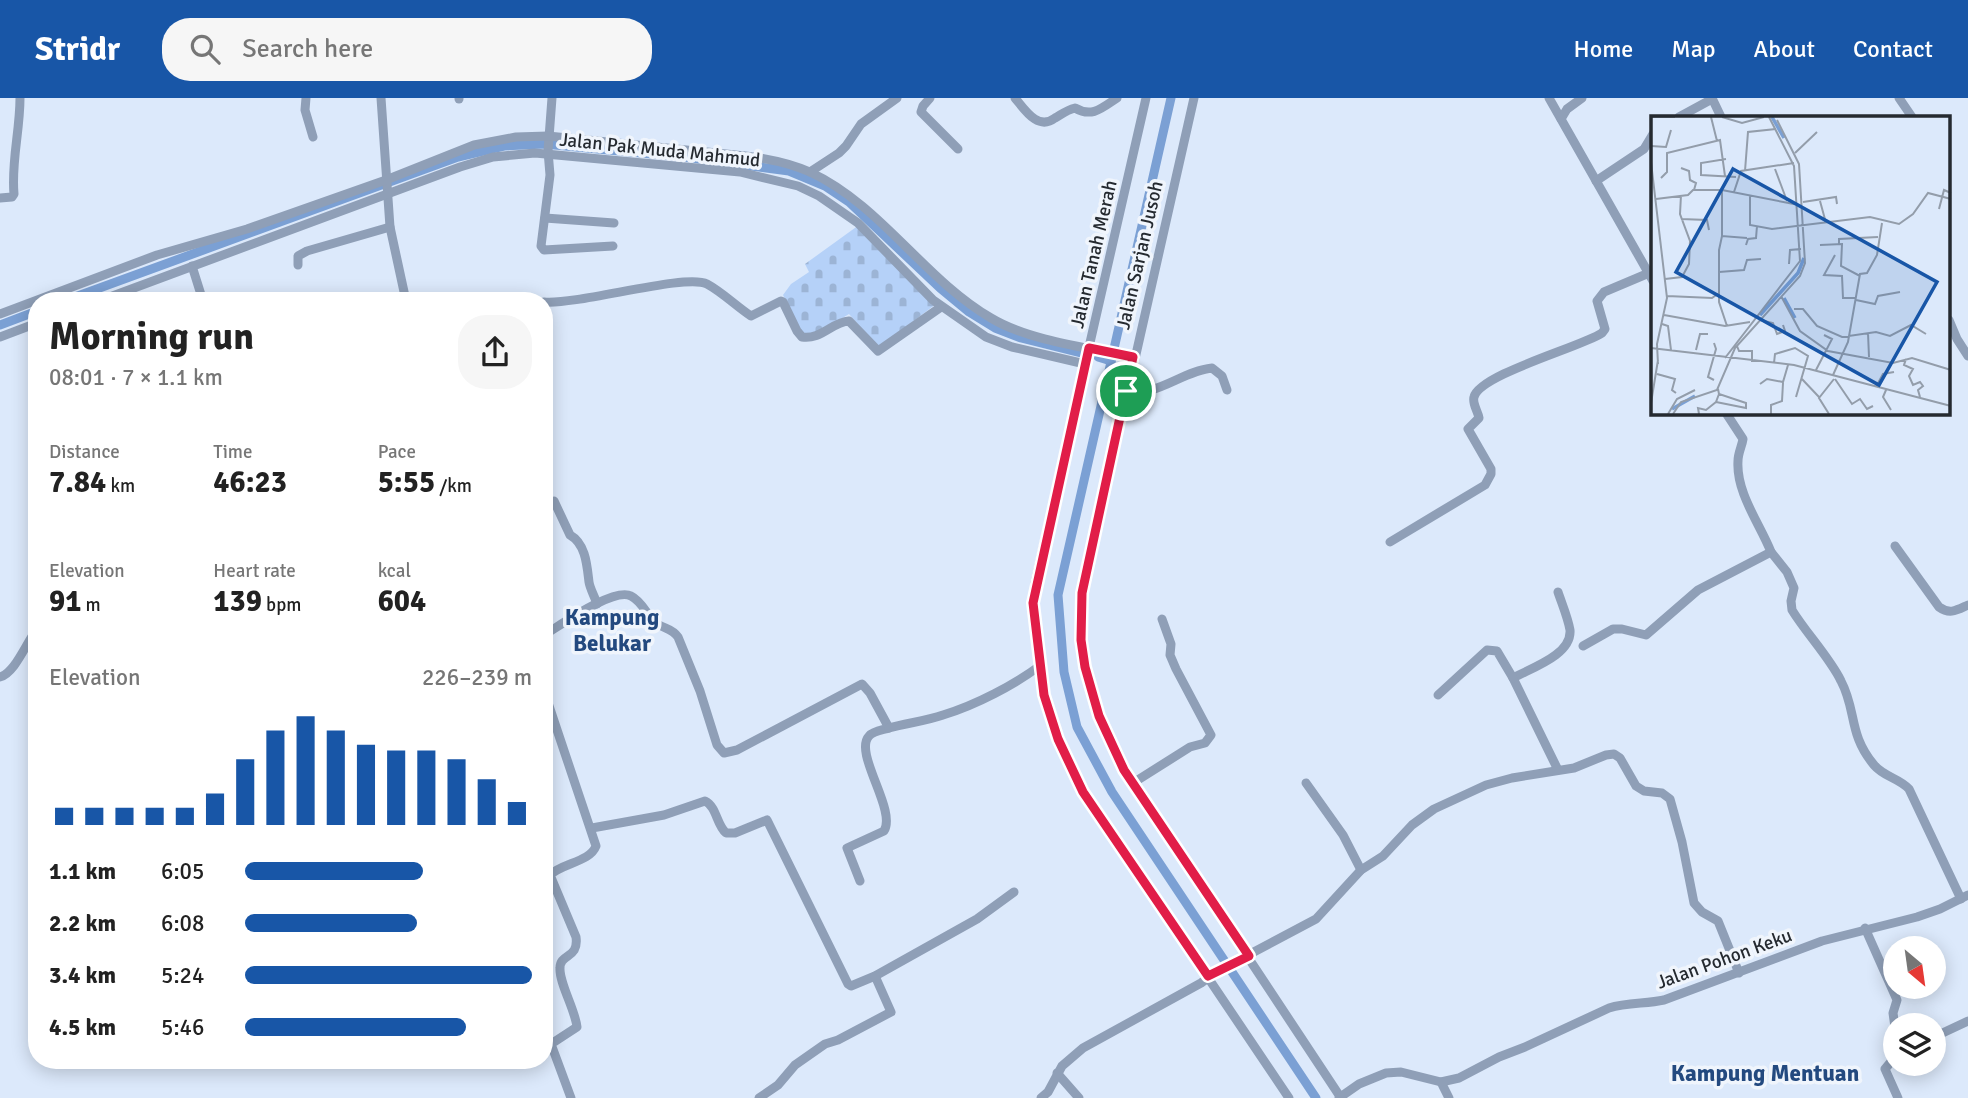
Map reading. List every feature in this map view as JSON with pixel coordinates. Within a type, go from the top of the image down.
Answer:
[{"type":"street","points":[[0,198],[12,197],[14,194],[13,163],[20,119],[20,98]]},
{"type":"street","points":[[306,98],[305,110],[313,137]]},
{"type":"street","points":[[382,98],[390,227],[404,292]]},
{"type":"street","points":[[552,98],[548,138],[550,175],[541,240],[544,250],[613,246]]},
{"type":"street","points":[[810,172],[838,153],[861,124],[897,98]]},
{"type":"street","points":[[930,98],[921,112],[958,149]]},
{"type":"street","points":[[1015,98],[1028,114],[1046,123],[1075,108],[1087,114],[1093,113],[1117,98]]},
{"type":"street","name":"Jalan Tanah Merah","points":[[1146,98],[1035,583],[1034,622],[1044,695],[1050,718],[1083,792],[1212,974],[1289,1098]]},
{"type":"street","name":"Jalan Sarjan Jusoh","points":[[1194,98],[1129,356],[1126,391],[1082,593],[1080,618],[1085,667],[1091,692],[1108,736],[1133,783],[1340,1098]]},
{"type":"street","points":[[1390,542],[1485,485],[1489,479],[1491,469],[1468,429],[1479,418],[1473,399],[1475,393],[1525,364],[1602,333],[1605,329],[1597,301],[1599,296],[1611,289],[1651,277],[1549,98]]},
{"type":"street","points":[[1561,119],[1567,109],[1582,98]]},
{"type":"street","points":[[1681,116],[1712,98],[1721,116]]},
{"type":"street","points":[[1899,98],[1911,116]]},
{"type":"street","points":[[1596,181],[1644,149],[1651,137]]},
{"type":"street","points":[[124,292],[387,187],[452,153],[491,140],[548,138],[767,159],[810,172],[851,198],[908,261],[993,320],[1044,338],[1129,356]]},
{"type":"street","name":"Jalan Pak Muda Mahmud","points":[[387,187],[493,157],[548,153],[740,172],[798,186],[819,196],[908,261],[941,307],[986,337],[1021,350],[1085,364]]},
{"type":"street","points":[[57,292],[157,256],[387,187]]},
{"type":"street","points":[[545,218],[614,223]]},
{"type":"street","points":[[298,265],[298,257],[307,251],[390,227]]},
{"type":"street","points":[[192,266],[200,292]]},
{"type":"street","points":[[553,301],[591,298],[686,282],[705,282],[751,316],[780,301],[783,302],[797,331],[807,339],[839,322],[849,321],[878,351],[941,307]]},
{"type":"street","points":[[1,312],[28,302]]},
{"type":"street","points":[[1951,325],[1968,356]]},
{"type":"street","points":[[0,337],[28,326]]},
{"type":"street","points":[[1126,391],[1144,393],[1194,372],[1212,368],[1222,376],[1227,390]]},
{"type":"street","points":[[1727,415],[1742,439],[1737,463],[1749,503],[1771,552],[1787,572],[1794,588],[1791,610],[1841,680],[1849,701],[1852,725],[1862,749],[1881,773],[1897,779],[1909,789],[1964,897]]},
{"type":"street","points":[[554,501],[570,535],[575,538],[584,553],[590,572],[589,583],[597,604]]},
{"type":"street","points":[[1895,546],[1939,607],[1946,612],[1954,612],[1968,605]]},
{"type":"street","points":[[1584,646],[1613,629],[1646,635],[1698,590],[1771,552]]},
{"type":"street","points":[[1513,678],[1564,649],[1570,640],[1570,628],[1558,592]]},
{"type":"street","points":[[553,630],[613,596],[629,594],[642,603],[648,615],[658,624],[674,631],[694,674],[717,745],[724,753],[737,750],[862,684],[890,728]]},
{"type":"street","points":[[1133,783],[1191,747],[1205,743],[1212,735],[1176,669],[1162,619]]},
{"type":"street","points":[[0,677],[7,675],[14,667],[28,640]]},
{"type":"street","points":[[1438,695],[1488,650],[1497,651],[1558,771]]},
{"type":"street","points":[[860,881],[847,848],[884,831],[888,819],[874,780],[867,738],[872,733],[959,709],[1011,685],[1041,665]]},
{"type":"street","points":[[553,717],[595,838],[595,851],[553,873]]},
{"type":"street","points":[[1041,1098],[1048,1092],[1062,1066],[1083,1048],[1201,983],[1212,974],[1316,919],[1361,870],[1383,856],[1424,815],[1486,785],[1574,768],[1606,755],[1614,754],[1620,758],[1636,786],[1644,791],[1667,794],[1682,842],[1694,903],[1702,912],[1717,921],[1739,974]]},
{"type":"street","points":[[1306,783],[1343,835],[1361,870]]},
{"type":"street","points":[[592,828],[664,815],[705,801],[711,805],[726,833],[735,833],[767,820],[848,984],[854,985],[978,919],[1014,892]]},
{"type":"street","points":[[553,882],[578,945],[559,969],[577,1027],[553,1043]]},
{"type":"street","name":"Jalan Pohon Keku","points":[[1441,1082],[1459,1078],[1499,1057],[1525,1048],[1609,1008],[1621,1004],[1664,1000],[1822,941],[1917,916],[1964,897]]},
{"type":"street","points":[[1865,928],[1897,1000],[1893,1013]]},
{"type":"street","points":[[759,1098],[778,1085],[795,1065],[825,1044],[891,1012],[875,976]]},
{"type":"street","points":[[1946,1031],[1968,1021]]},
{"type":"street","points":[[553,1049],[571,1098]]},
{"type":"street","points":[[1340,1098],[1359,1084],[1386,1073],[1401,1072],[1441,1082],[1449,1098]]},
{"type":"street","points":[[1057,1073],[1079,1098]]},
{"type":"street","points":[[1888,1076],[1898,1098]]},
{"type":"green space","points":[[859,225],[936,304],[881,346],[877,346],[849,314],[818,333],[802,333],[783,295],[791,284],[809,272],[805,264]]},
{"type":"waterway","points":[[1171,98],[1058,595],[1064,672],[1077,727],[1112,792],[1316,1098]]},
{"type":"waterway","points":[[89,292],[458,157],[504,146],[544,144],[684,157],[789,171],[825,186],[849,202],[969,312],[995,328],[1021,338],[1081,353]]},
{"type":"waterway","points":[[0,325],[28,314]]},
{"type":"waterway","points":[[1098,357],[1111,361]]},
{"type":"district","name":"Kampung Belukar","points":[[612,630]]},
{"type":"district","name":"Kampung Mentuan","points":[[1765,1073]]},
{"type":"route","points":[[1089,348],[1133,357],[1126,391],[1082,593],[1081,640],[1091,692],[1124,770],[1249,956],[1208,976],[1083,792],[1058,739],[1044,695],[1034,622],[1035,583],[1089,348]]}]
